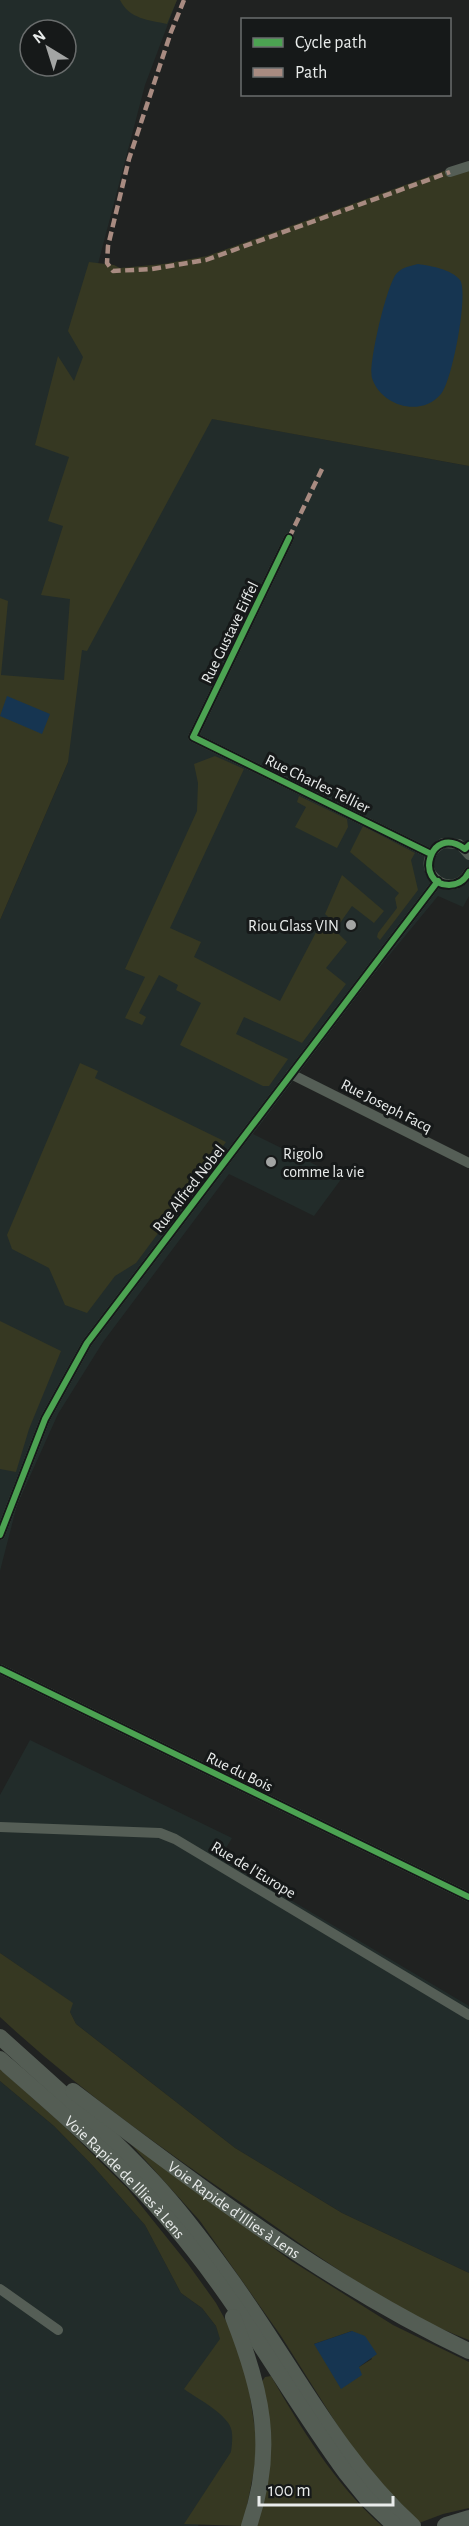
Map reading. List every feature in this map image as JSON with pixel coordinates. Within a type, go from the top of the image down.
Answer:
[{"type":"highway","name":"Voie Rapide de Illies à Lens","points":[[4,2048],[21,2077],[104,2150],[141,2188],[181,2234],[221,2286]]},
{"type":"highway","name":"Voie Rapide d’Illies à Lens","points":[[4,2048],[33,2057],[134,2136],[334,2277],[385,2308],[469,2351]]},
{"type":"highway","points":[[4,2048],[118,2145],[161,2191],[244,2297],[342,2447],[365,2477],[413,2526]]},
{"type":"highway","points":[[221,2286],[253,2369],[262,2417],[262,2466],[249,2526]]},
{"type":"highway","points":[[221,2286],[332,2454],[367,2499],[394,2526]]},
{"type":"highway","points":[[449,2525],[469,2519]]},
{"type":"street","points":[[450,172],[469,166]]},
{"type":"street","name":"Rue Gustave Eiffel","points":[[193,737],[289,538]]},
{"type":"street","name":"Rue Charles Tellier","points":[[193,737],[431,854]]},
{"type":"street","points":[[468,850],[459,844],[443,843],[431,854],[429,866],[430,872],[443,884],[456,884],[462,881],[469,872]]},
{"type":"street","name":"Rue Alfred Nobel","points":[[0,1535],[45,1419],[87,1343],[438,881]]},
{"type":"street","name":"Rue Joseph Facq","points":[[291,1074],[469,1163]]},
{"type":"street","name":"Rue du Bois","points":[[0,1669],[469,1897]]},
{"type":"street","name":"Rue de l'Europe","points":[[0,1827],[160,1833],[175,1839],[469,2015]]},
{"type":"street","points":[[0,2289],[58,2330]]},
{"type":"shaded area","points":[[0,0],[177,0],[145,85],[98,264],[89,396],[469,466],[469,896],[463,907],[438,896],[368,981],[253,1134],[342,1178],[314,1216],[229,1174],[103,1342],[58,1414],[17,1505],[0,1571],[0,920],[68,762],[0,743]]},
{"type":"shaded area","points":[[30,1740],[232,1838],[220,1858],[469,2006],[469,2273],[342,2213],[235,2148],[76,2024],[70,2012],[72,2003],[0,1953],[0,1795]]},
{"type":"shaded area","points":[[0,2081],[54,2126],[93,2166],[145,2225],[181,2293],[202,2308],[216,2326],[235,2383],[242,2439],[198,2526],[0,2526]]},
{"type":"green space","points":[[120,0],[177,0],[167,24],[134,15]]},
{"type":"green space","points":[[469,162],[469,466],[212,419],[87,651],[82,650],[68,762],[0,920],[0,598],[8,601],[1,675],[64,680],[70,599],[41,595],[63,526],[48,521],[69,457],[35,445],[58,356],[74,381],[83,357],[68,331],[89,262],[114,265],[120,268],[163,264],[207,256]]},
{"type":"green space","points":[[215,756],[244,769],[170,928],[201,942],[194,957],[280,1001],[323,919],[347,942],[326,968],[346,984],[302,1043],[244,1017],[236,1034],[288,1059],[269,1086],[263,1086],[180,1045],[201,1003],[176,990],[178,985],[159,975],[139,1013],[146,1017],[142,1025],[125,1018],[145,977],[125,969],[197,811],[198,783],[194,764]]},
{"type":"green space","points":[[299,796],[347,819],[348,827],[337,848],[295,827],[306,807],[297,802]]},
{"type":"green space","points":[[363,826],[415,853],[411,860],[418,890],[380,940],[377,937],[378,933],[397,908],[395,898],[399,893],[350,852]]},
{"type":"green space","points":[[342,875],[384,911],[374,923],[352,906],[340,923],[340,928],[325,914]]},
{"type":"green space","points":[[80,1063],[98,1071],[95,1078],[226,1142],[136,1263],[115,1276],[87,1313],[65,1305],[49,1268],[12,1249],[7,1235]]},
{"type":"green space","points":[[0,1321],[61,1351],[29,1429],[16,1472],[0,1469]]},
{"type":"green space","points":[[0,1953],[73,2003],[70,2012],[76,2024],[235,2148],[342,2213],[469,2273],[469,2340],[419,2318],[331,2265],[89,2093],[0,2017]]},
{"type":"green space","points":[[0,2069],[63,2125],[127,2188],[188,2264],[216,2303],[232,2332],[246,2369],[258,2450],[243,2526],[184,2524],[231,2452],[232,2434],[229,2424],[214,2409],[184,2389],[220,2339],[216,2326],[202,2308],[181,2293],[145,2225],[54,2126],[0,2081]]},
{"type":"green space","points":[[129,2142],[290,2260],[393,2325],[469,2362],[469,2508],[419,2523],[372,2474],[348,2442],[281,2336],[200,2221]],"holes":[[[352,2331],[372,2359],[359,2367],[314,2344]]]},
{"type":"green space","points":[[271,2376],[320,2456],[349,2492],[382,2526],[254,2526],[261,2383],[265,2377]]},
{"type":"water","points":[[418,264],[440,269],[456,276],[462,288],[462,302],[458,337],[445,386],[441,394],[433,401],[423,406],[413,407],[402,406],[384,396],[372,378],[372,370],[379,324],[393,280],[402,269]]},
{"type":"water","points":[[7,696],[50,714],[42,734],[0,716]]},
{"type":"water","points":[[352,2331],[365,2336],[377,2354],[359,2367],[362,2375],[341,2389],[314,2344]]},
{"type":"marked path","points":[[184,0],[171,32],[129,159],[108,246],[107,263],[113,271],[152,269],[206,260],[450,172]]},
{"type":"marked path","points":[[289,538],[322,469]]},
{"type":"cycle path","points":[[289,538],[193,737],[431,854]]},
{"type":"cycle path","points":[[469,845],[465,849],[453,843],[442,844],[430,857],[429,867],[432,876],[438,882],[449,885],[461,882],[469,872]]},
{"type":"cycle path","points":[[0,1535],[45,1419],[87,1343],[438,881]]},
{"type":"cycle path","points":[[0,1669],[469,1897]]},
{"type":"place","name":"Riou Glass VIN","points":[[351,925]]},
{"type":"place","name":"Rigolo comme la vie","points":[[271,1162]]}]
